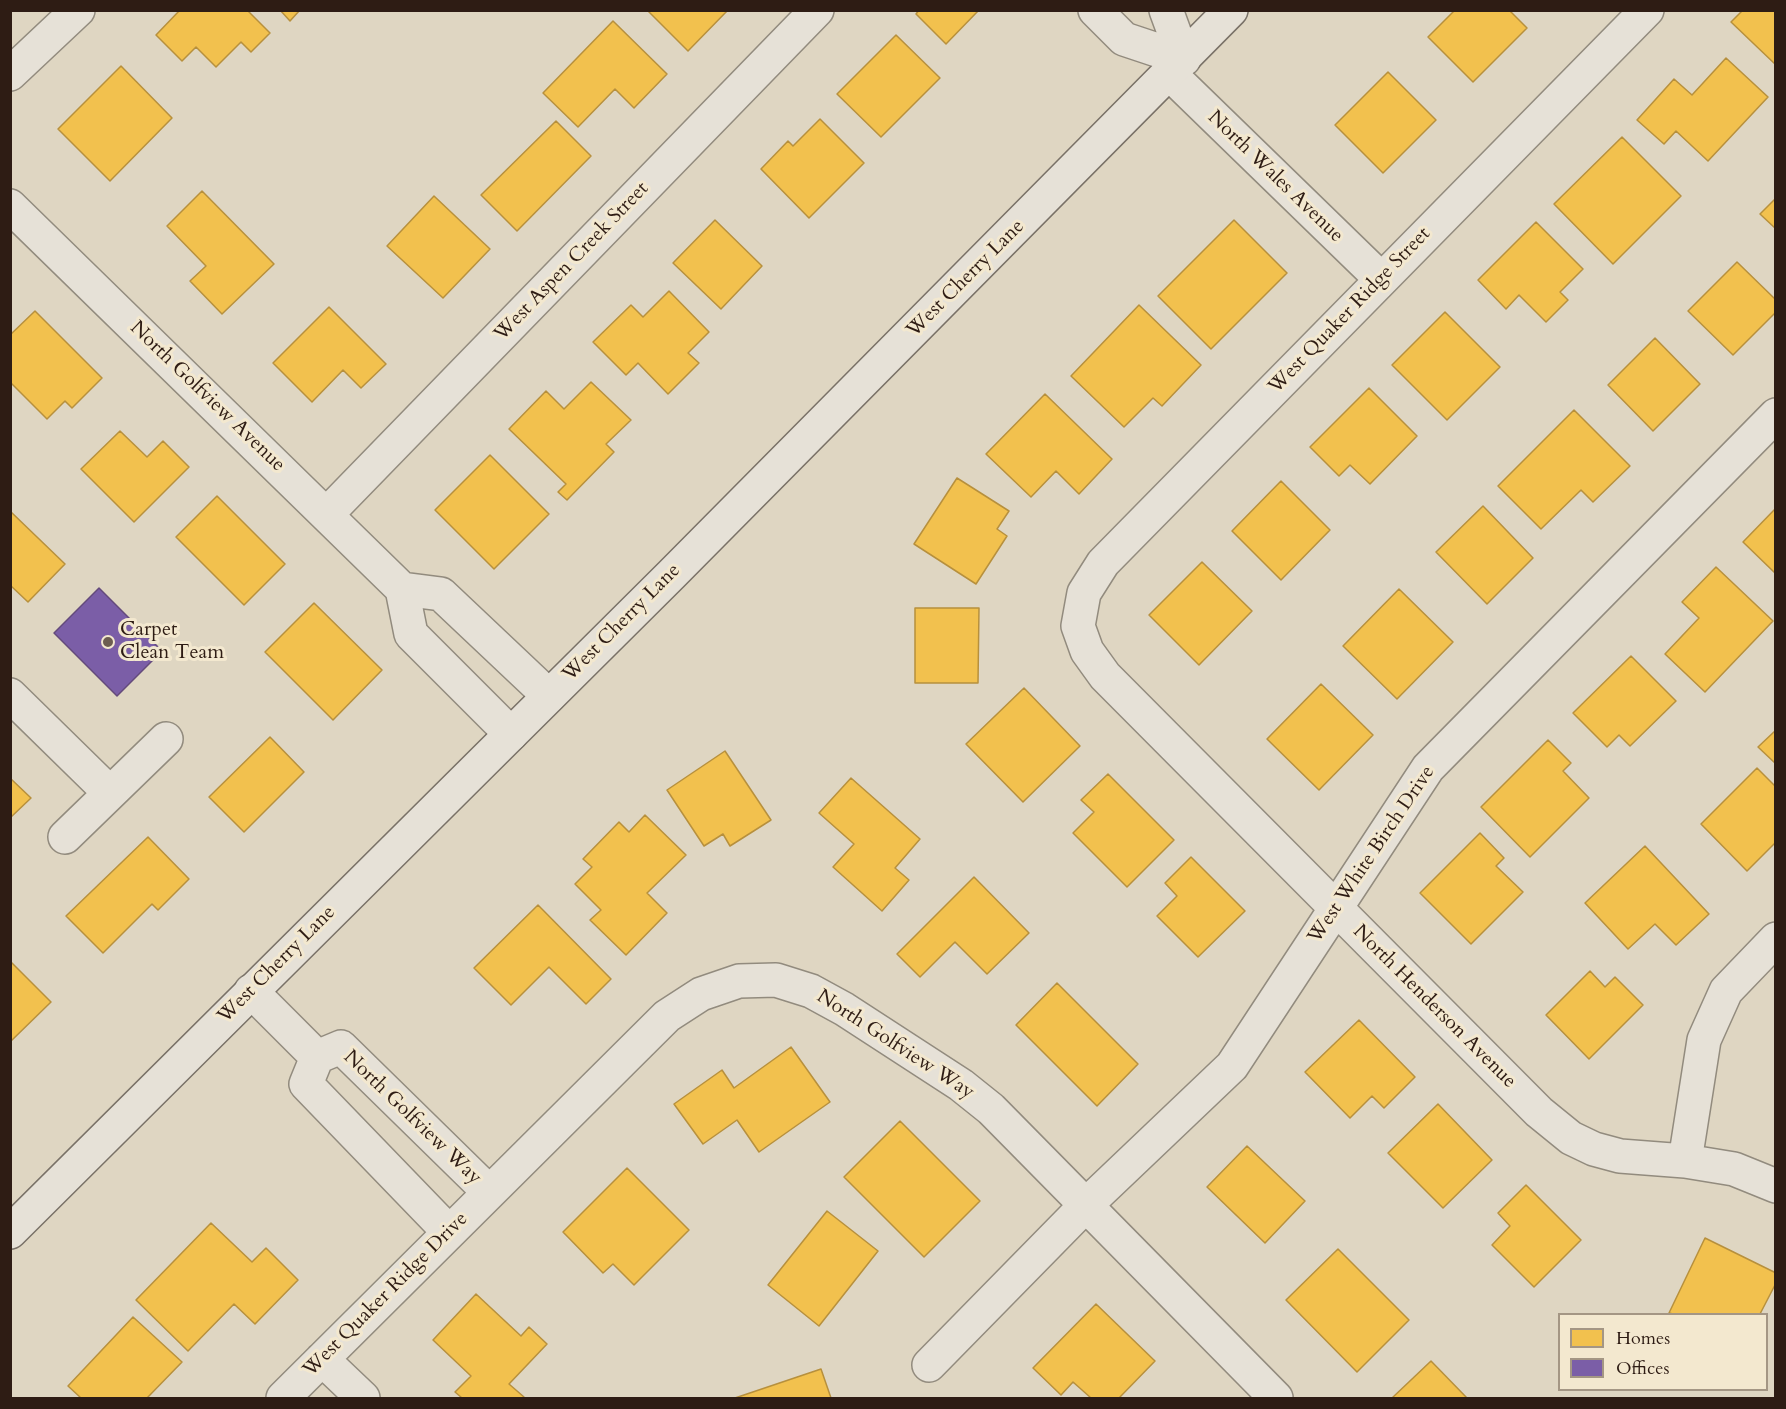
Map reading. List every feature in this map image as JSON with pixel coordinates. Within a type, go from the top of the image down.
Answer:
[{"type":"street","points":[[10,74],[78,10]]},
{"type":"street","name":"West Aspen Creek Street","points":[[327,514],[817,10]]},
{"type":"street","name":"North Wales Avenue","points":[[1095,10],[1124,39],[1177,66],[1381,279]]},
{"type":"street","name":"North Wales Avenue","points":[[1166,10],[1177,66]]},
{"type":"street","name":"West Cherry Lane","points":[[10,1232],[549,696],[1231,10]]},
{"type":"street","name":"West Quaker Ridge Street","points":[[1078,626],[1084,593],[1103,563],[1647,10]]},
{"type":"street","name":"North Golfview Avenue","points":[[10,206],[402,589]]},
{"type":"street","name":"West White Birch Drive","points":[[929,1365],[1086,1205],[1232,1066],[1428,768],[1776,415]]},
{"type":"street","points":[[511,734],[411,634],[402,589],[441,594],[549,696]]},
{"type":"street","name":"North Henderson Avenue","points":[[1078,626],[1087,651],[1105,676],[1539,1112],[1571,1138],[1594,1149],[1620,1156],[1685,1161],[1734,1169],[1776,1186]]},
{"type":"street","points":[[10,695],[110,794]]},
{"type":"street","points":[[65,837],[166,739]]},
{"type":"street","points":[[1685,1161],[1704,1040],[1726,991],[1776,939]]},
{"type":"street","name":"North Golfview Way","points":[[449,1232],[306,1084],[317,1057],[341,1047],[489,1192],[668,1016],[701,994],[739,981],[776,980],[811,991],[844,1009],[961,1085],[991,1109],[1276,1398]]},
{"type":"street","name":"North Golfview Way","points":[[252,991],[317,1057]]},
{"type":"street","name":"West Quaker Ridge Drive","points":[[283,1398],[489,1192]]},
{"type":"street","points":[[322,1359],[363,1398]]},
{"type":"building: Homes","points":[[180,10],[247,10],[270,33],[251,52],[241,42],[216,67],[196,47],[182,61],[156,35]]},
{"type":"building: Homes","points":[[280,10],[300,10],[290,21]]},
{"type":"building: Homes","points":[[647,10],[728,10],[688,51]]},
{"type":"building: Homes","points":[[919,10],[979,10],[946,44],[916,14]]},
{"type":"building: Homes","points":[[1455,10],[1509,10],[1527,28],[1473,82],[1428,37]]},
{"type":"building: Homes","points":[[1743,10],[1776,10],[1776,65],[1731,22]]},
{"type":"building: Homes","points":[[613,21],[667,74],[634,108],[615,89],[578,127],[543,93]]},
{"type":"building: Homes","points":[[896,35],[940,78],[881,137],[837,94]]},
{"type":"building: Homes","points":[[1726,58],[1768,97],[1708,161],[1676,131],[1664,144],[1637,120],[1674,79],[1692,95]]},
{"type":"building: Homes","points":[[121,66],[172,118],[110,181],[58,129]]},
{"type":"building: Homes","points":[[1388,72],[1436,120],[1383,173],[1335,125]]},
{"type":"building: Homes","points":[[820,119],[864,163],[809,218],[761,169],[788,141],[793,146]]},
{"type":"building: Homes","points":[[556,121],[591,156],[517,231],[481,195]]},
{"type":"building: Homes","points":[[1622,137],[1681,196],[1613,264],[1554,204]]},
{"type":"building: Homes","points":[[202,191],[274,264],[222,314],[190,281],[206,266],[167,226]]},
{"type":"building: Homes","points":[[434,196],[490,249],[443,298],[387,246]]},
{"type":"building: Homes","points":[[1776,198],[1776,229],[1760,214]]},
{"type":"building: Homes","points":[[715,220],[762,266],[721,309],[673,263]]},
{"type":"building: Homes","points":[[1234,220],[1287,273],[1211,349],[1158,296]]},
{"type":"building: Homes","points":[[1536,222],[1583,269],[1560,292],[1568,300],[1546,322],[1519,295],[1506,309],[1478,280]]},
{"type":"building: Homes","points":[[1737,262],[1776,300],[1776,312],[1733,355],[1688,311]]},
{"type":"building: Homes","points":[[669,291],[709,332],[688,353],[699,363],[668,394],[638,363],[626,375],[593,342],[631,305],[643,317]]},
{"type":"building: Homes","points":[[1139,305],[1201,365],[1162,406],[1153,398],[1124,427],[1071,376]]},
{"type":"building: Homes","points":[[329,307],[386,364],[361,388],[343,370],[312,402],[273,363]]},
{"type":"building: Homes","points":[[35,311],[102,378],[72,408],[65,401],[47,419],[10,382],[10,335]]},
{"type":"building: Homes","points":[[1445,312],[1500,367],[1447,420],[1392,365]]},
{"type":"building: Homes","points":[[1655,338],[1700,384],[1653,431],[1608,385]]},
{"type":"building: Homes","points":[[591,382],[631,420],[606,444],[614,452],[567,500],[558,492],[566,484],[509,429],[546,391],[564,409]]},
{"type":"building: Homes","points":[[1369,388],[1417,436],[1370,484],[1350,465],[1339,476],[1310,447]]},
{"type":"building: Homes","points":[[1045,394],[1112,459],[1079,494],[1056,471],[1031,497],[986,454]]},
{"type":"building: Homes","points":[[1574,410],[1630,466],[1593,502],[1581,490],[1541,529],[1498,486]]},
{"type":"building: Homes","points":[[120,431],[147,457],[163,441],[189,467],[134,522],[81,469]]},
{"type":"building: Homes","points":[[490,455],[549,514],[494,569],[435,510]]},
{"type":"building: Homes","points":[[957,478],[1009,511],[997,529],[1007,536],[976,584],[914,544]]},
{"type":"building: Homes","points":[[1281,481],[1330,530],[1281,580],[1232,531]]},
{"type":"building: Homes","points":[[217,496],[285,564],[244,605],[176,537]]},
{"type":"building: Homes","points":[[1483,506],[1533,558],[1487,604],[1436,552]]},
{"type":"building: Homes","points":[[1776,508],[1776,574],[1743,542]]},
{"type":"building: Homes","points":[[10,511],[65,564],[28,602],[10,585]]},
{"type":"building: Homes","points":[[1202,562],[1252,611],[1199,665],[1149,615]]},
{"type":"building: Homes","points":[[1716,567],[1773,621],[1705,692],[1665,654],[1699,618],[1682,602]]},
{"type":"building: Homes","points":[[1399,589],[1453,642],[1397,699],[1343,646]]},
{"type":"building: Homes","points":[[314,603],[382,670],[333,720],[265,652]]},
{"type":"building: Homes","points":[[915,608],[979,608],[978,683],[915,683]]},
{"type":"building: Homes","points":[[1631,656],[1676,701],[1630,746],[1619,735],[1607,747],[1573,713]]},
{"type":"building: Homes","points":[[1321,684],[1373,735],[1319,790],[1267,739]]},
{"type":"building: Homes","points":[[1024,688],[1080,746],[1023,802],[966,744]]},
{"type":"building: Homes","points":[[1776,730],[1776,764],[1758,747]]},
{"type":"building: Homes","points":[[270,737],[304,772],[244,832],[209,797]]},
{"type":"building: Homes","points":[[1548,740],[1571,763],[1563,771],[1589,798],[1530,857],[1481,807]]},
{"type":"building: Homes","points":[[725,751],[771,820],[730,846],[723,834],[704,846],[667,790]]},
{"type":"building: Homes","points":[[1757,768],[1776,787],[1776,842],[1747,871],[1701,824]]},
{"type":"building: Homes","points":[[1108,774],[1174,840],[1127,887],[1073,833],[1094,812],[1081,800]]},
{"type":"building: Homes","points":[[10,778],[31,798],[10,818]]},
{"type":"building: Homes","points":[[851,778],[920,839],[895,868],[909,880],[882,911],[833,867],[854,844],[819,813]]},
{"type":"building: Homes","points":[[645,815],[686,855],[647,893],[667,913],[626,955],[590,920],[601,910],[575,884],[592,867],[583,859],[619,822],[629,832]]},
{"type":"building: Homes","points":[[1480,833],[1504,858],[1496,866],[1523,892],[1471,944],[1420,893]]},
{"type":"building: Homes","points":[[148,837],[189,879],[158,910],[152,904],[103,953],[66,916]]},
{"type":"building: Homes","points":[[1645,846],[1709,914],[1676,945],[1655,924],[1628,949],[1585,903]]},
{"type":"building: Homes","points":[[1191,857],[1245,911],[1198,957],[1157,916],[1177,896],[1165,883]]},
{"type":"building: Homes","points":[[974,877],[1029,933],[987,974],[955,942],[920,977],[897,954]]},
{"type":"building: Homes","points":[[538,905],[611,979],[586,1004],[549,967],[511,1005],[474,968]]},
{"type":"building: Homes","points":[[10,961],[51,1002],[10,1042]]},
{"type":"building: Homes","points":[[1590,971],[1605,987],[1615,977],[1643,1005],[1589,1059],[1546,1015]]},
{"type":"building: Homes","points":[[1057,983],[1138,1064],[1097,1106],[1016,1025]]},
{"type":"building: Homes","points":[[1359,1020],[1415,1077],[1384,1108],[1372,1096],[1350,1118],[1305,1072]]},
{"type":"building: Homes","points":[[791,1047],[830,1102],[759,1152],[737,1120],[703,1144],[674,1104],[722,1070],[734,1088]]},
{"type":"building: Homes","points":[[1438,1104],[1492,1160],[1443,1208],[1388,1153]]},
{"type":"building: Homes","points":[[900,1121],[980,1201],[924,1257],[844,1177]]},
{"type":"building: Homes","points":[[1247,1146],[1305,1201],[1265,1243],[1207,1187]]},
{"type":"building: Homes","points":[[627,1168],[689,1230],[634,1285],[613,1264],[603,1273],[563,1232]]},
{"type":"building: Homes","points":[[1526,1185],[1581,1240],[1534,1287],[1492,1245],[1510,1226],[1498,1213]]},
{"type":"building: Homes","points":[[827,1211],[878,1251],[819,1326],[768,1285]]},
{"type":"building: Homes","points":[[211,1223],[252,1262],[266,1248],[298,1280],[255,1324],[234,1304],[188,1351],[136,1300]]},
{"type":"building: Homes","points":[[1705,1238],[1776,1273],[1776,1283],[1761,1313],[1669,1313]]},
{"type":"building: Homes","points":[[1338,1249],[1409,1320],[1357,1372],[1286,1300]]},
{"type":"building: Homes","points":[[476,1294],[521,1336],[529,1327],[547,1344],[509,1384],[523,1398],[462,1398],[455,1392],[471,1376],[433,1340]]},
{"type":"building: Homes","points":[[1096,1304],[1155,1361],[1119,1398],[1091,1398],[1073,1382],[1061,1395],[1033,1368]]},
{"type":"building: Homes","points":[[133,1317],[182,1362],[147,1398],[81,1398],[68,1386]]},
{"type":"building: Homes","points":[[1431,1361],[1467,1398],[1392,1398]]},
{"type":"building: Homes","points":[[821,1369],[831,1398],[735,1398]]},
{"type":"building: Offices","name":"Carpet Clean Team","points":[[99,588],[162,651],[117,696],[54,633]]},
{"type":"place","name":"Carpet Clean Team","points":[[108,642]]}]
